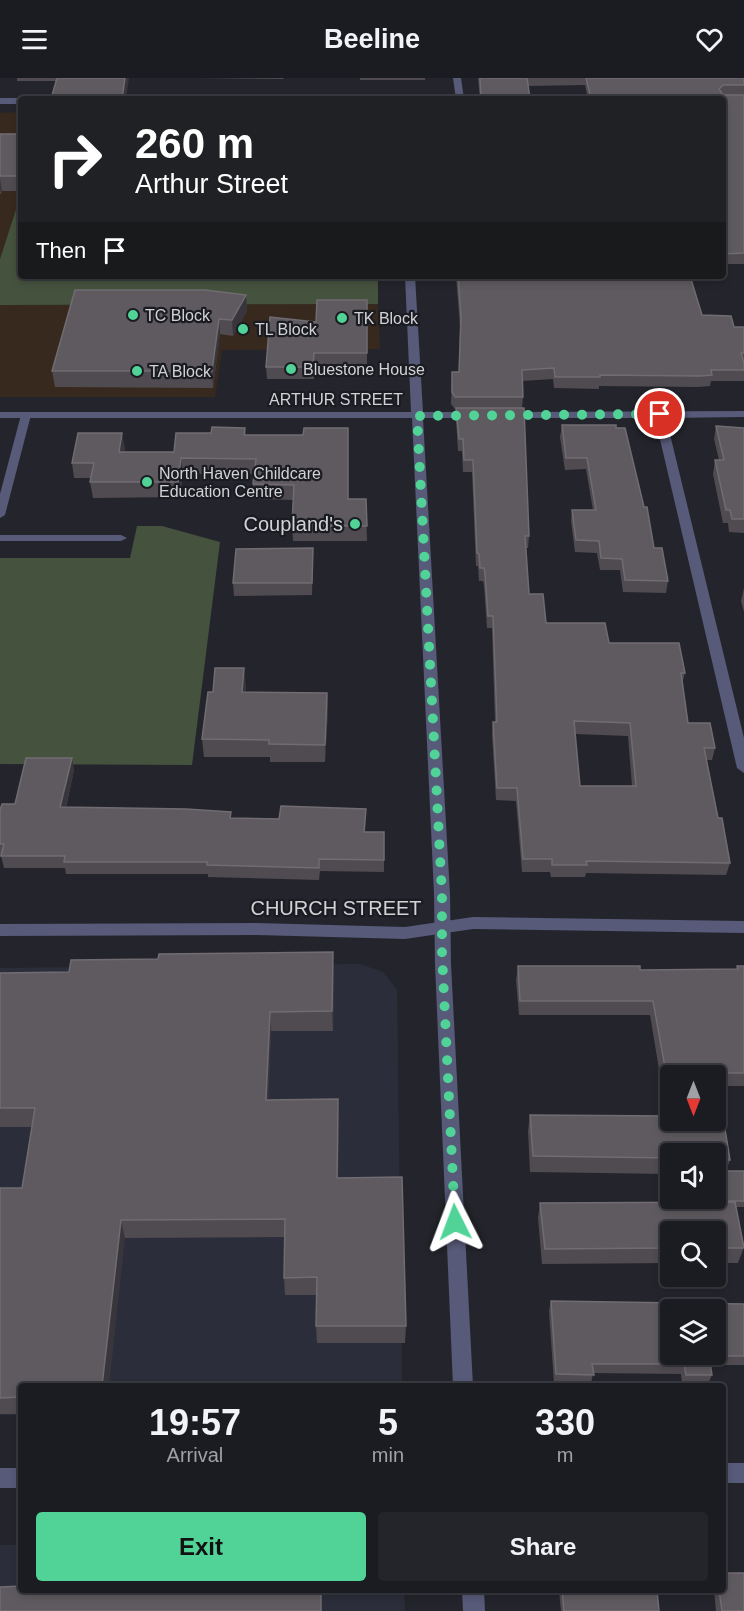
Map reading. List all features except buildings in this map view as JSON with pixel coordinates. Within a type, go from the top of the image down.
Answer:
[{"type":"street","points":[[457,78],[460,96]]},
{"type":"street","points":[[0,101],[18,101]]},
{"type":"street","points":[[410,279],[442,894],[441,928],[463,1383]]},
{"type":"street","points":[[660,414],[744,768]]},
{"type":"street","name":"ARTHUR STREET","points":[[0,415],[744,414]]},
{"type":"street","name":"CHURCH STREET","points":[[0,930],[257,929],[405,933],[473,923],[744,927]]},
{"type":"street","points":[[726,1473],[744,1473]]},
{"type":"street","points":[[0,1478],[18,1478]]},
{"type":"street","points":[[473,1593],[474,1611]]},
{"type":"lane","points":[[0,515],[26,415]]},
{"type":"lane","points":[[0,538],[121,538]]},
{"type":"shaded area","points":[[18,112],[18,203],[0,259],[0,113]]},
{"type":"shaded area","points":[[378,304],[380,349],[222,350],[215,397],[0,397],[0,305]]},
{"type":"shaded area","points":[[360,964],[383,972],[397,990],[402,1383],[18,1383],[18,1415],[0,1415],[0,968]]},
{"type":"shaded area","points":[[0,1545],[18,1545],[18,1593],[404,1593],[405,1611],[0,1611]]},
{"type":"green space","points":[[18,203],[18,279],[378,279],[378,304],[0,305],[0,259]]},
{"type":"green space","points":[[137,526],[162,526],[220,542],[192,765],[0,764],[0,558],[130,558]]},
{"type":"place","name":"TC Block","points":[[133,315]]},
{"type":"place","name":"TK Block","points":[[342,318]]},
{"type":"place","name":"TL Block","points":[[243,329]]},
{"type":"place","name":"Bluestone House","points":[[291,369]]},
{"type":"place","name":"TA Block","points":[[137,371]]},
{"type":"place","name":"North Haven Childcare Education Centre","points":[[147,482]]},
{"type":"place","name":"Coupland's","points":[[355,524]]},
{"type":"route","points":[[455,1222],[442,954],[442,894],[417,416],[660,414]]}]
